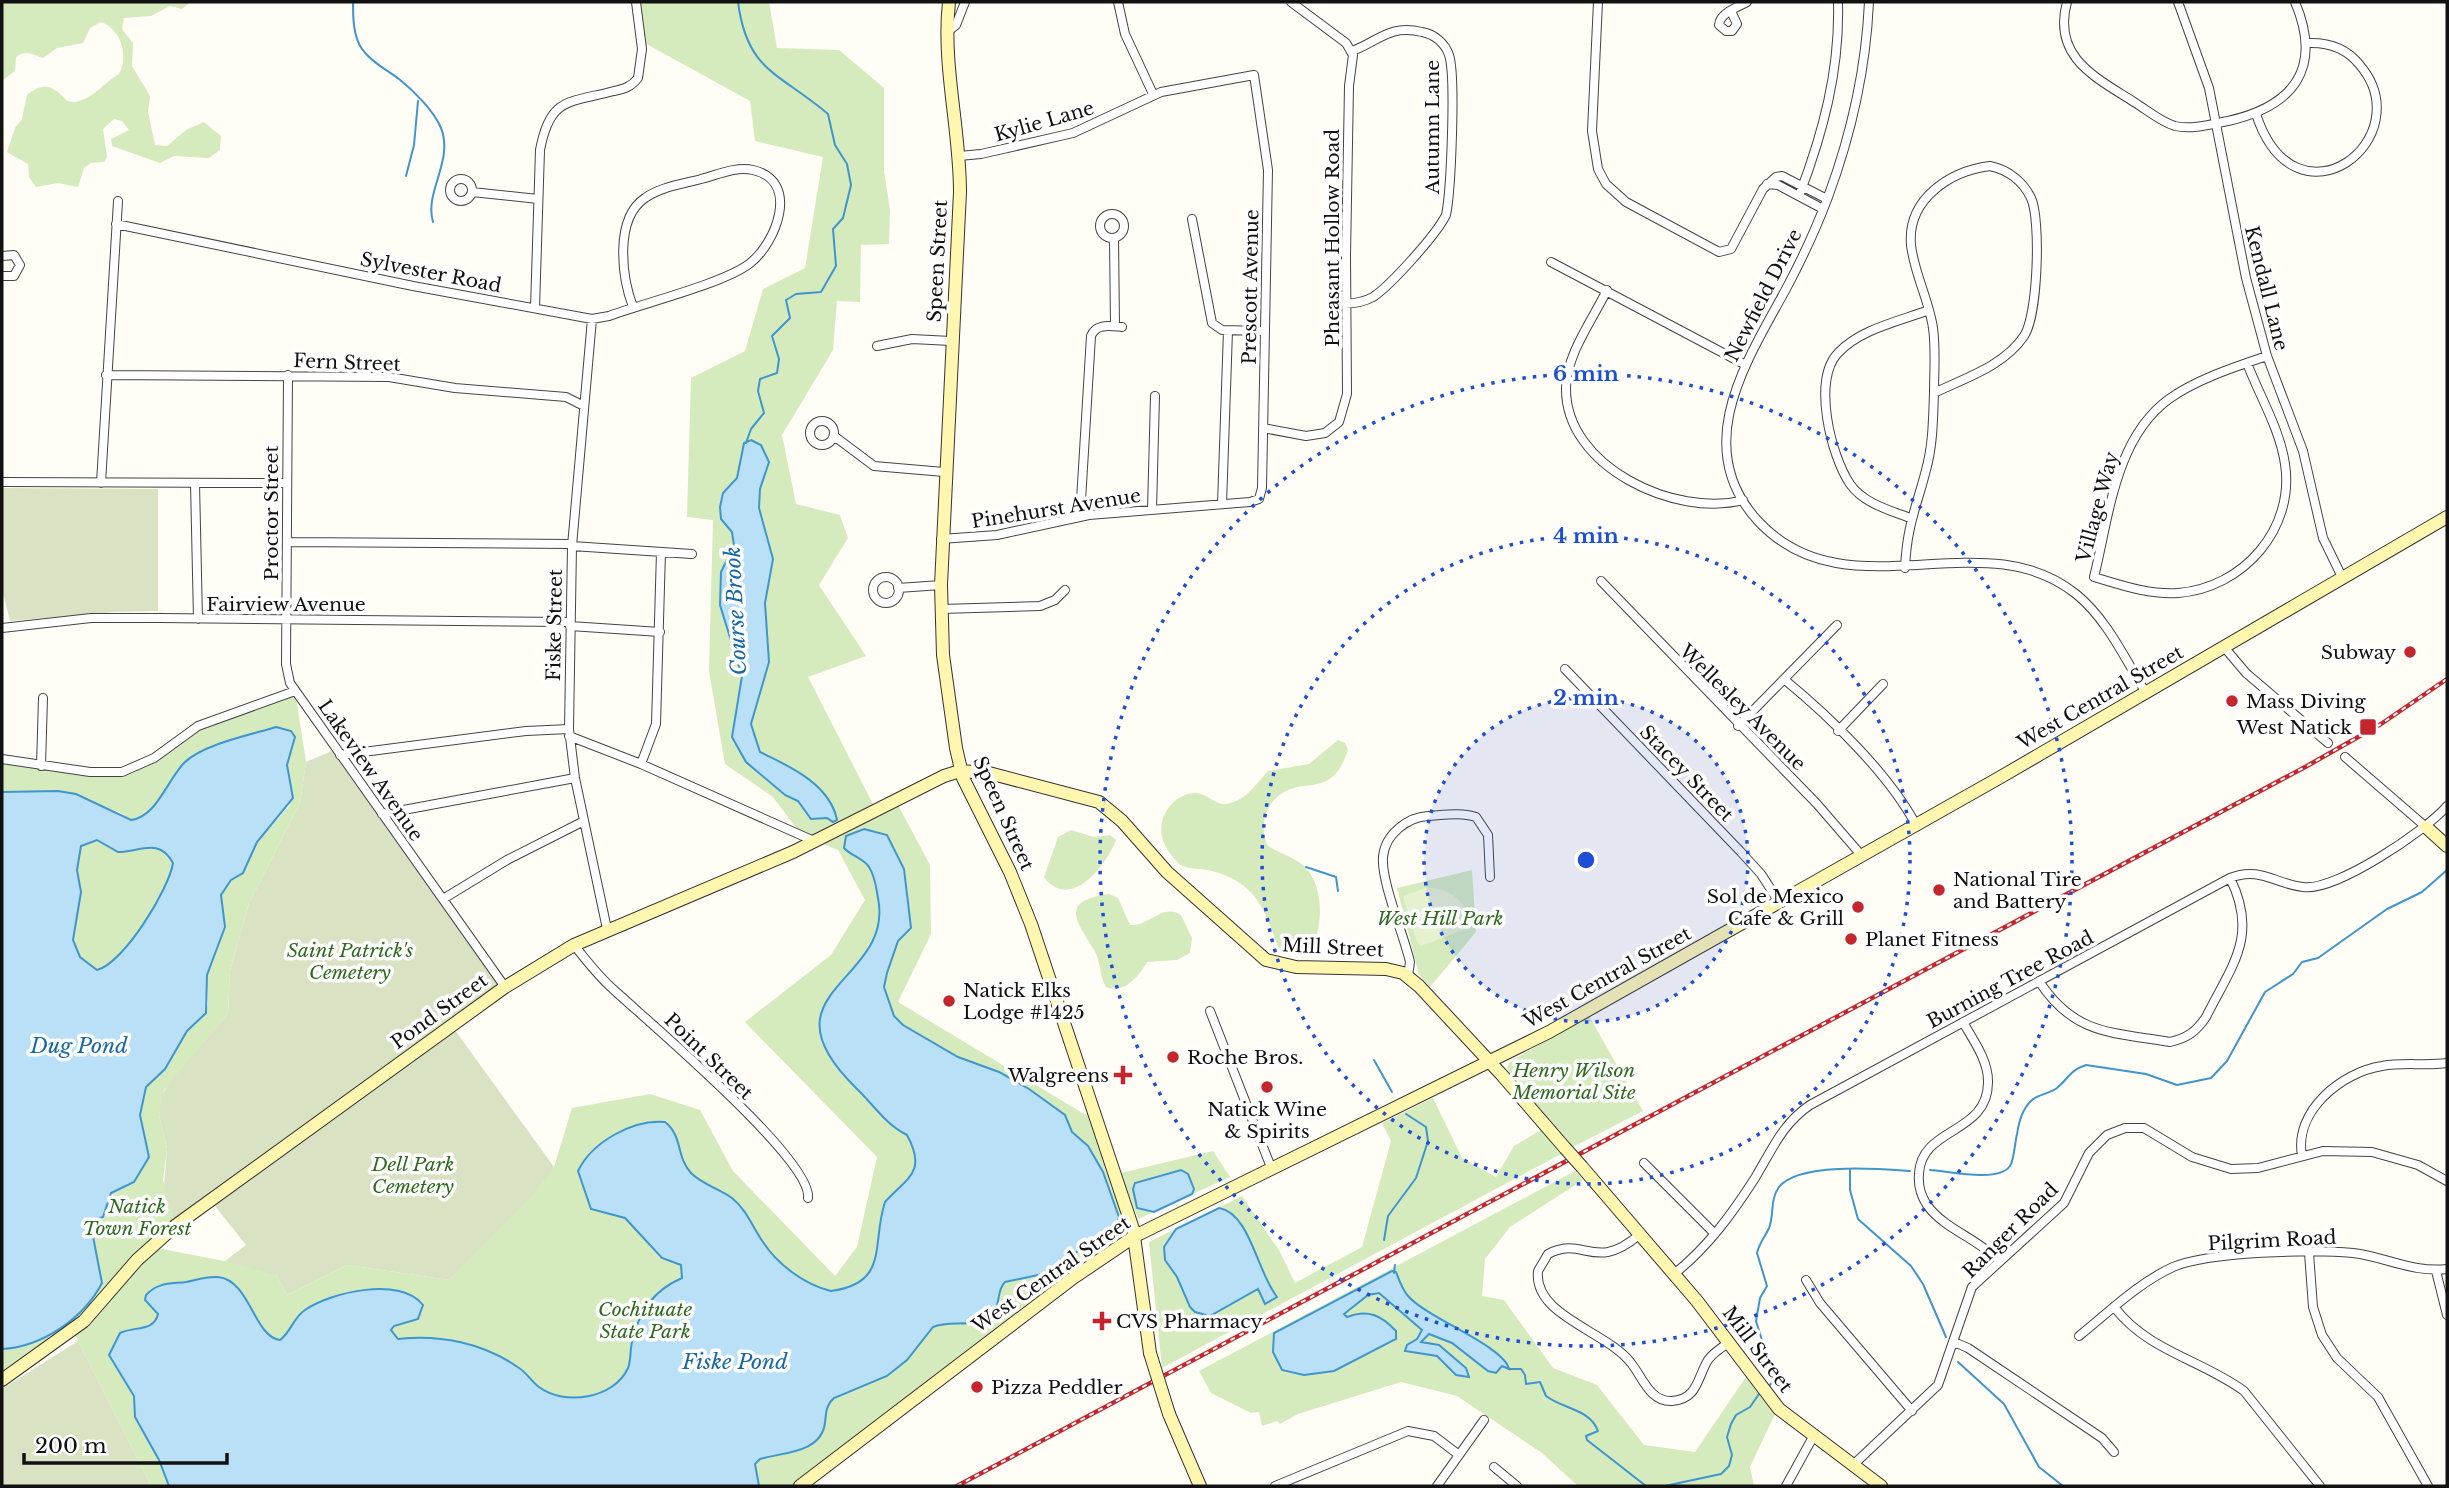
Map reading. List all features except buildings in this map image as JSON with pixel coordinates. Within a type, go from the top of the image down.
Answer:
[{"type":"street","points":[[535,308],[540,150],[544,128],[552,113],[578,99],[626,88],[638,78],[642,49],[636,2]]},
{"type":"street","name":"Speen Street","points":[[949,2],[947,33],[959,156],[941,539],[941,609],[944,663],[960,771],[1026,911],[1135,1236],[1150,1353],[1169,1414],[1200,1486]]},
{"type":"street","points":[[947,33],[956,25],[965,2]]},
{"type":"street","points":[[1118,2],[1125,34],[1153,94]]},
{"type":"street","points":[[1291,2],[1352,51]]},
{"type":"street","points":[[1598,2],[1593,151],[1606,184],[1626,202],[1719,252],[1731,249],[1767,184],[1776,177],[1782,176],[1827,199]]},
{"type":"street","points":[[1731,10],[1746,2]]},
{"type":"street","points":[[1798,196],[1830,98],[1838,51],[1838,2]]},
{"type":"street","name":"Newfield Drive","points":[[1869,2],[1858,90],[1827,199],[1796,270],[1744,364],[1731,402],[1727,440],[1730,465],[1743,500],[1766,528],[1797,550],[1842,563],[1905,568],[1994,562],[2023,566],[2052,578],[2077,595],[2096,615],[2146,693]]},
{"type":"street","points":[[2067,2],[2063,24],[2065,37],[2074,57],[2089,73],[2166,122],[2183,127],[2256,114],[2282,99],[2294,86],[2302,71],[2307,43],[2295,2]]},
{"type":"street","name":"Kendall Lane","points":[[2178,2],[2202,64],[2243,266],[2267,356],[2301,444],[2323,538],[2342,577]]},
{"type":"street","name":"Autumn Lane","points":[[1346,304],[1366,300],[1382,289],[1437,230],[1446,215],[1452,72],[1444,45],[1434,36],[1421,31],[1383,34],[1352,51]]},
{"type":"street","points":[[2256,114],[2264,137],[2276,153],[2290,166],[2306,173],[2323,173],[2340,167],[2366,144],[2374,127],[2377,108],[2375,92],[2368,75],[2356,60],[2340,48],[2307,43]]},
{"type":"street","name":"Pheasant Hollow Road","points":[[1263,428],[1316,436],[1339,422],[1347,394],[1346,304],[1352,51]]},
{"type":"street","name":"Kylie Lane","points":[[959,156],[981,154],[1073,133],[1106,120],[1153,94],[1254,75]]},
{"type":"street","name":"Prescott Avenue","points":[[1254,75],[1268,162],[1262,488],[1259,499]]},
{"type":"street","points":[[1905,568],[1910,518],[1927,466],[1936,352],[1929,310],[1911,244],[1915,216],[1937,186],[1953,175],[1990,166],[2002,169],[2024,187],[2034,210],[2036,300],[2032,320],[2024,336],[1993,365],[1934,393]]},
{"type":"street","name":"Sylvester Road","points":[[116,224],[405,284],[592,319],[633,307],[735,272],[755,258],[781,216],[776,188],[770,180],[753,170],[734,170],[656,192],[640,201],[631,216],[622,261],[624,282],[633,307]]},
{"type":"street","points":[[1767,184],[1778,185],[1823,209]]},
{"type":"street","points":[[472,192],[538,199]]},
{"type":"street","points":[[101,483],[118,201]]},
{"type":"street","points":[[1192,219],[1212,323],[1225,330],[1264,331]]},
{"type":"street","points":[[1080,517],[1091,336],[1098,328],[1119,327],[1114,238]]},
{"type":"street","points":[[2,256],[14,255],[20,265],[14,276],[2,275]]},
{"type":"street","points":[[1551,262],[1744,364]]},
{"type":"street","points":[[1607,290],[1567,374],[1568,399],[1583,440],[1614,473],[1637,483],[1706,504],[1724,505],[1743,500]]},
{"type":"street","points":[[1910,518],[1869,500],[1850,484],[1830,438],[1825,377],[1838,351],[1853,341],[1929,310]]},
{"type":"street","name":"Fiske Street","points":[[592,319],[572,545],[569,733],[575,778],[607,929]]},
{"type":"street","points":[[1222,504],[1225,330]]},
{"type":"street","points":[[877,346],[912,340],[951,341]]},
{"type":"street","name":"Village Way","points":[[2247,363],[2277,437],[2285,466],[2282,510],[2266,544],[2237,572],[2218,583],[2191,591],[2147,591],[2094,577],[2123,462],[2145,422],[2178,393],[2247,363],[2267,356]]},
{"type":"street","name":"Fern Street","points":[[106,375],[389,377],[454,388],[566,397],[577,400],[584,406]]},
{"type":"street","name":"Proctor Street","points":[[288,375],[286,664],[296,691]]},
{"type":"street","points":[[1152,510],[1155,396]]},
{"type":"street","points":[[834,436],[874,466],[944,472]]},
{"type":"street","points":[[2,482],[287,483]]},
{"type":"street","points":[[195,482],[198,619]]},
{"type":"street","name":"Pinehurst Avenue","points":[[941,539],[997,535],[1080,517],[1259,499]]},
{"type":"street","name":"West Central Street","points":[[800,1486],[1087,1267],[1135,1236],[1490,1063],[1862,856],[2447,517]]},
{"type":"street","points":[[287,542],[572,545],[692,554]]},
{"type":"street","points":[[641,764],[656,724],[661,552]]},
{"type":"street","name":"Wellesley Avenue","points":[[1601,581],[1738,726],[1817,804],[1862,856]]},
{"type":"street","points":[[898,588],[941,585]]},
{"type":"street","points":[[941,609],[1040,606],[1055,600],[1065,590]]},
{"type":"street","name":"Fairview Avenue","points":[[2,628],[92,618],[286,619],[570,624],[660,632]]},
{"type":"street","points":[[1738,726],[1837,625]]},
{"type":"street","points":[[2224,647],[2246,673],[2328,743]]},
{"type":"street","name":"Stacey Street","points":[[1565,669],[1740,851],[1761,874],[1779,902]]},
{"type":"street","points":[[1785,680],[1816,706],[1902,797],[1916,825]]},
{"type":"street","points":[[1838,730],[1883,684]]},
{"type":"street","name":"Lakeview Avenue","points":[[2,758],[41,766],[122,772],[154,758],[198,726],[296,691],[505,987]]},
{"type":"street","points":[[41,766],[43,698]]},
{"type":"street","points":[[340,755],[526,732],[569,733],[814,841]]},
{"type":"street","points":[[2345,757],[2447,846]]},
{"type":"street","name":"Pond Street","points":[[2,1380],[84,1321],[137,1260],[175,1226],[505,987],[574,945],[607,929],[763,866],[944,776],[960,771]]},
{"type":"street","name":"Mill Street","points":[[960,771],[1006,776],[1099,802],[1122,821],[1167,872],[1266,960],[1296,967],[1386,968],[1408,976],[1490,1063],[1674,1274],[1779,1409],[1812,1437],[1881,1486]]},
{"type":"street","points":[[382,814],[575,778]]},
{"type":"street","name":"Burning Tree Road","points":[[1674,1274],[1698,1255],[1715,1234],[1754,1180],[1780,1133],[1793,1117],[1820,1099],[2230,878],[2258,873],[2303,887],[2320,887],[2344,876],[2426,827],[2447,806]]},
{"type":"street","points":[[1408,976],[1410,962],[1383,863],[1387,845],[1399,828],[1418,817],[1458,814],[1476,817],[1488,835],[1490,877]]},
{"type":"street","points":[[443,899],[508,860],[584,821]]},
{"type":"street","points":[[2039,981],[2056,1006],[2081,1024],[2170,1042],[2183,1039],[2199,1028],[2206,1017],[2244,935],[2242,907],[2230,878]]},
{"type":"street","name":"Point Street","points":[[574,945],[611,988],[682,1049],[761,1130],[800,1175],[809,1192],[808,1198]]},
{"type":"street","points":[[1210,1012],[1272,1170]]},
{"type":"street","points":[[1963,1022],[1985,1063],[1988,1079],[1986,1095],[1969,1122],[1927,1150],[1920,1164],[1920,1188],[1931,1210],[1999,1261]]},
{"type":"street","points":[[2302,1155],[2301,1135],[2307,1119],[2324,1097],[2347,1079],[2384,1065],[2447,1063]]},
{"type":"street","name":"Ranger Road","points":[[1852,1466],[1938,1385],[1972,1287],[2057,1211],[2074,1188],[2089,1153],[2100,1140],[2116,1131],[2144,1128],[2201,1162],[2231,1169],[2258,1168],[2302,1155],[2333,1150],[2372,1152],[2418,1165],[2447,1181]]},
{"type":"street","points":[[1644,1163],[1715,1234]]},
{"type":"street","points":[[1639,1235],[1611,1253],[1569,1248],[1548,1254],[1538,1270],[1541,1293],[1557,1310],[1611,1342],[1626,1356],[1653,1394],[1664,1401],[1690,1395],[1698,1385],[1710,1358],[1728,1343]]},
{"type":"street","points":[[2309,1253],[2313,1307],[2322,1335],[2337,1358],[2378,1397],[2424,1485]]},
{"type":"street","name":"Pilgrim Road","points":[[2078,1336],[2152,1279],[2194,1260],[2355,1253],[2409,1268],[2436,1271],[2447,1269]]},
{"type":"street","points":[[2436,1271],[2447,1315]]},
{"type":"street","points":[[1806,1280],[1820,1303],[1912,1410]]},
{"type":"street","points":[[2115,1308],[2132,1326],[2161,1347],[2229,1380],[2244,1391],[2320,1486]]},
{"type":"street","points":[[1954,1342],[1968,1348],[2102,1438],[2114,1452]]},
{"type":"street","points":[[1437,1486],[1485,1419]]},
{"type":"street","points":[[1275,1486],[1408,1431],[1434,1436],[1459,1455]]},
{"type":"street","points":[[1786,1486],[1812,1437]]},
{"type":"street","points":[[1494,1467],[1517,1486]]},
{"type":"green space","points":[[2,2],[191,2],[182,9],[170,6],[151,16],[124,18],[122,29],[133,43],[132,66],[150,96],[148,111],[155,145],[167,146],[186,130],[204,122],[221,136],[220,150],[209,158],[174,156],[160,163],[112,146],[111,139],[129,130],[122,121],[114,119],[103,129],[107,157],[104,162],[91,163],[84,168],[78,187],[58,183],[36,187],[29,177],[28,164],[7,152],[15,128],[22,119],[27,95],[39,88],[48,87],[67,101],[81,101],[119,74],[123,51],[114,31],[101,22],[90,28],[83,43],[57,48],[43,58],[30,53],[16,57],[15,71],[2,81]]},
{"type":"green space","name":"Cochituate State Park","points":[[636,2],[769,2],[777,48],[839,50],[884,88],[884,171],[890,210],[889,244],[861,245],[860,302],[837,301],[833,350],[782,435],[796,504],[840,515],[848,538],[819,585],[866,656],[808,677],[878,814],[898,805],[930,865],[931,934],[898,1002],[1089,1117],[1128,1231],[1095,1251],[791,1486],[151,1486],[73,1331],[2,1372],[2,1349],[32,1343],[60,1328],[84,1308],[102,1283],[90,1220],[103,1217],[111,1193],[134,1182],[141,1100],[146,1087],[166,1068],[187,1031],[200,1020],[208,1005],[207,975],[224,917],[221,895],[231,880],[243,873],[257,842],[290,805],[292,789],[287,765],[290,756],[276,727],[207,749],[148,812],[139,819],[131,820],[119,812],[58,791],[6,795],[2,792],[2,759],[89,772],[132,769],[189,731],[295,691],[306,762],[300,803],[249,903],[230,971],[228,1014],[164,1090],[159,1115],[167,1149],[163,1180],[175,1226],[152,1247],[250,1266],[277,1276],[287,1295],[347,1265],[449,1280],[554,1167],[572,1108],[650,1094],[700,1110],[733,1171],[835,1276],[857,1247],[877,1157],[745,1022],[831,955],[865,900],[838,850],[802,836],[773,797],[725,764],[709,671],[713,520],[687,517],[691,378],[745,351],[763,289],[805,268],[823,157],[755,141],[750,101],[641,41]]},
{"type":"green space","points":[[2,488],[158,489],[158,611],[10,621],[2,589]]},
{"type":"green space","points":[[1338,740],[1345,743],[1348,750],[1334,775],[1322,783],[1285,792],[1272,803],[1265,819],[1267,845],[1305,867],[1316,885],[1319,897],[1318,931],[1310,951],[1293,955],[1278,947],[1263,909],[1239,882],[1208,870],[1179,864],[1163,841],[1162,821],[1169,807],[1182,796],[1197,793],[1219,803],[1234,802],[1250,791],[1268,771],[1309,764]]},
{"type":"green space","points":[[336,749],[505,987],[452,1026],[554,1167],[529,1199],[449,1280],[347,1265],[287,1295],[277,1276],[225,1261],[246,1245],[211,1201],[175,1226],[164,1186],[167,1149],[159,1115],[161,1097],[168,1084],[228,1014],[230,971],[249,903],[300,803],[306,762]]},
{"type":"green space","points":[[1071,830],[1094,837],[1110,835],[1116,840],[1096,872],[1076,888],[1065,890],[1054,887],[1044,877],[1058,837]]},
{"type":"green space","points":[[97,840],[110,848],[128,852],[153,846],[169,855],[173,862],[163,889],[144,924],[120,954],[97,970],[80,957],[73,940],[81,892],[77,870],[81,846]]},
{"type":"green space","name":"West Hill Park","points":[[1472,870],[1476,932],[1430,987],[1419,975],[1397,888]]},
{"type":"green space","points":[[1428,887],[1452,894],[1462,904],[1471,927],[1421,946],[1417,942],[1403,896]]},
{"type":"green space","points":[[1109,894],[1118,898],[1130,925],[1143,923],[1162,913],[1174,912],[1181,915],[1192,938],[1190,953],[1177,960],[1147,962],[1130,983],[1113,989],[1106,987],[1096,954],[1076,914],[1077,907],[1083,902]]},
{"type":"green space","name":"Henry Wilson Memorial Site","points":[[1589,1016],[1643,1111],[1573,1147],[1510,1076],[1507,1067],[1511,1061]]},
{"type":"green space","points":[[1433,1098],[1462,1158],[1496,1177],[1514,1146],[1541,1130],[1561,1154],[1162,1368],[1149,1242],[1242,1196],[1280,1252],[1295,1283],[1362,1247],[1391,1141],[1382,1123]]},
{"type":"green space","points":[[1213,1151],[1230,1177],[1138,1219],[1121,1173]]},
{"type":"green space","points":[[1575,1171],[1583,1180],[1510,1227],[1485,1259],[1482,1296],[1504,1300],[1553,1368],[1597,1385],[1644,1445],[1695,1452],[1746,1377],[1775,1414],[1750,1467],[1754,1486],[1578,1486],[1542,1453],[1457,1396],[1401,1382],[1298,1414],[1280,1424],[1277,1421],[1262,1426],[1259,1412],[1251,1413],[1211,1393],[1199,1371]]},
{"type":"green space","points":[[78,1341],[151,1486],[2,1486],[2,1389]]},
{"type":"water","points":[[751,440],[761,445],[769,462],[760,489],[759,508],[773,559],[765,603],[769,662],[751,724],[760,752],[807,778],[826,796],[837,820],[833,822],[827,818],[811,819],[798,801],[785,795],[746,762],[732,737],[742,676],[720,605],[721,572],[734,545],[732,532],[721,519],[720,507],[723,493],[737,478],[744,443]]},
{"type":"water","name":"Dug Pond","points":[[276,727],[291,731],[295,737],[287,765],[293,798],[257,842],[243,873],[231,880],[221,895],[225,927],[207,975],[206,1013],[187,1031],[165,1069],[146,1087],[140,1115],[149,1157],[134,1182],[111,1193],[103,1217],[90,1221],[102,1283],[84,1308],[60,1328],[32,1343],[2,1349],[2,792],[58,791],[76,794],[131,820],[148,812],[155,805],[179,769],[193,756],[215,745]],"holes":[[[97,840],[118,852],[155,848],[162,850],[173,863],[163,890],[144,924],[120,954],[97,970],[80,957],[73,940],[81,892],[77,870],[81,846]]]},
{"type":"water","name":"Fiske Pond","points":[[864,829],[887,835],[904,869],[911,928],[898,941],[884,987],[894,1016],[903,1025],[958,1057],[999,1072],[1029,1089],[1065,1115],[1072,1132],[1088,1146],[1103,1172],[1119,1217],[1116,1231],[1078,1251],[1052,1272],[1005,1282],[1000,1289],[997,1306],[987,1318],[972,1323],[933,1327],[907,1360],[887,1376],[834,1398],[828,1406],[822,1433],[817,1440],[800,1450],[760,1459],[755,1464],[759,1486],[169,1486],[159,1460],[135,1417],[134,1396],[109,1355],[120,1333],[148,1326],[156,1320],[158,1314],[145,1300],[146,1295],[165,1284],[210,1277],[229,1280],[245,1297],[264,1329],[271,1337],[280,1340],[301,1313],[317,1303],[366,1290],[399,1291],[413,1296],[423,1305],[418,1319],[394,1326],[391,1330],[398,1339],[445,1339],[491,1352],[522,1370],[539,1387],[561,1396],[588,1396],[612,1387],[628,1368],[635,1331],[649,1303],[663,1289],[682,1278],[681,1265],[662,1258],[625,1218],[591,1209],[578,1171],[584,1160],[603,1142],[640,1124],[665,1122],[675,1134],[683,1160],[691,1173],[732,1198],[746,1214],[769,1250],[792,1273],[831,1291],[850,1287],[862,1280],[875,1259],[885,1202],[907,1180],[915,1166],[913,1147],[907,1135],[892,1125],[856,1088],[829,1055],[820,1029],[823,1007],[868,950],[878,927],[878,898],[873,874],[866,864],[844,848],[846,836]]},
{"type":"water","points":[[1181,1170],[1188,1174],[1194,1189],[1192,1194],[1154,1212],[1137,1208],[1133,1189],[1135,1183]]},
{"type":"water","points":[[1219,1208],[1230,1212],[1246,1232],[1277,1297],[1265,1304],[1258,1289],[1210,1316],[1195,1312],[1190,1307],[1177,1277],[1165,1260],[1164,1247],[1176,1229]]},
{"type":"water","points":[[1392,1271],[1396,1272],[1406,1293],[1418,1305],[1494,1351],[1509,1369],[1502,1366],[1496,1373],[1488,1371],[1452,1343],[1429,1334],[1421,1342],[1439,1345],[1466,1368],[1469,1377],[1456,1375],[1437,1356],[1405,1351],[1407,1345],[1417,1339],[1422,1330],[1379,1293],[1368,1295],[1344,1314],[1347,1317],[1368,1314],[1379,1317],[1396,1331],[1396,1339],[1334,1371],[1304,1375],[1282,1370],[1273,1352],[1274,1333]]},
{"type":"waterway","points":[[353,2],[355,32],[362,49],[374,62],[417,95],[441,128],[444,152],[432,199],[433,222]]},
{"type":"waterway","name":"Course Brook","points":[[738,2],[742,25],[758,57],[768,69],[828,114],[835,145],[847,164],[851,185],[843,218],[833,229],[836,266],[821,292],[796,294],[786,300],[790,318],[772,336],[779,359],[777,373],[760,379],[758,391],[764,413],[751,429],[746,443]]},
{"type":"waterway","points":[[406,176],[414,145],[418,101]]},
{"type":"waterway","points":[[1306,867],[1336,877],[1338,891]]},
{"type":"waterway","points":[[1930,1170],[1984,1175],[2004,1171],[2010,1166],[2020,1120],[2029,1104],[2035,1098],[2057,1088],[2073,1072],[2086,1065],[2146,1074],[2177,1085],[2211,1078],[2227,1061],[2265,992],[2293,974],[2302,962],[2318,958],[2387,909],[2422,892],[2447,870]]},
{"type":"waterway","points":[[1374,1060],[1392,1092]]},
{"type":"waterway","points":[[1384,1240],[1388,1216],[1416,1178],[1428,1141],[1426,1127],[1406,1114]]},
{"type":"waterway","points":[[1850,1169],[1850,1190],[1858,1219],[1911,1266],[1923,1284],[1946,1337]]},
{"type":"waterway","points":[[1769,1386],[1774,1380],[1756,1321],[1760,1298],[1767,1286],[1757,1253],[1769,1228],[1774,1197],[1779,1187],[1789,1179],[1822,1170],[1910,1171]]},
{"type":"waterway","points":[[1394,1273],[1395,1265]]},
{"type":"waterway","points":[[1958,1362],[2004,1404],[2039,1467],[2063,1486]]},
{"type":"waterway","points":[[1509,1369],[1521,1369],[1526,1384],[1540,1382],[1546,1396],[1589,1418],[1598,1431],[1586,1436],[1587,1440],[1646,1486]]},
{"type":"waterway","points":[[1665,1486],[1721,1474],[1729,1466],[1732,1455],[1727,1437],[1731,1424],[1736,1415],[1750,1407],[1759,1394]]},
{"type":"railway","points":[[957,1486],[2307,766],[2381,724],[2447,679]]},
{"type":"place","name":"Subway","points":[[2410,652]]},
{"type":"place","name":"Mass Diving","points":[[2232,701]]},
{"type":"place","name":"West Natick","points":[[2368,727]]},
{"type":"place","name":"National Tire and Battery","points":[[1939,890]]},
{"type":"place","name":"Sol de Mexico Cafe & Grill","points":[[1858,907]]},
{"type":"place","name":"Planet Fitness","points":[[1851,939]]},
{"type":"place","name":"Natick Elks Lodge #1425","points":[[949,1001]]},
{"type":"place","name":"Roche Bros.","points":[[1173,1057]]},
{"type":"place","name":"Walgreens","points":[[1123,1075]]},
{"type":"place","name":"Natick Wine & Spirits","points":[[1267,1087]]},
{"type":"place","name":"CVS Pharmacy","points":[[1102,1321]]},
{"type":"place","name":"Pizza Peddler","points":[[977,1387]]},
{"type":"park label","name":"Saint Patrick's Cemetery","points":[[350,961]]},
{"type":"park label","name":"Dell Park Cemetery","points":[[413,1175]]},
{"type":"park label","name":"Natick Town Forest","points":[[137,1217]]}]
